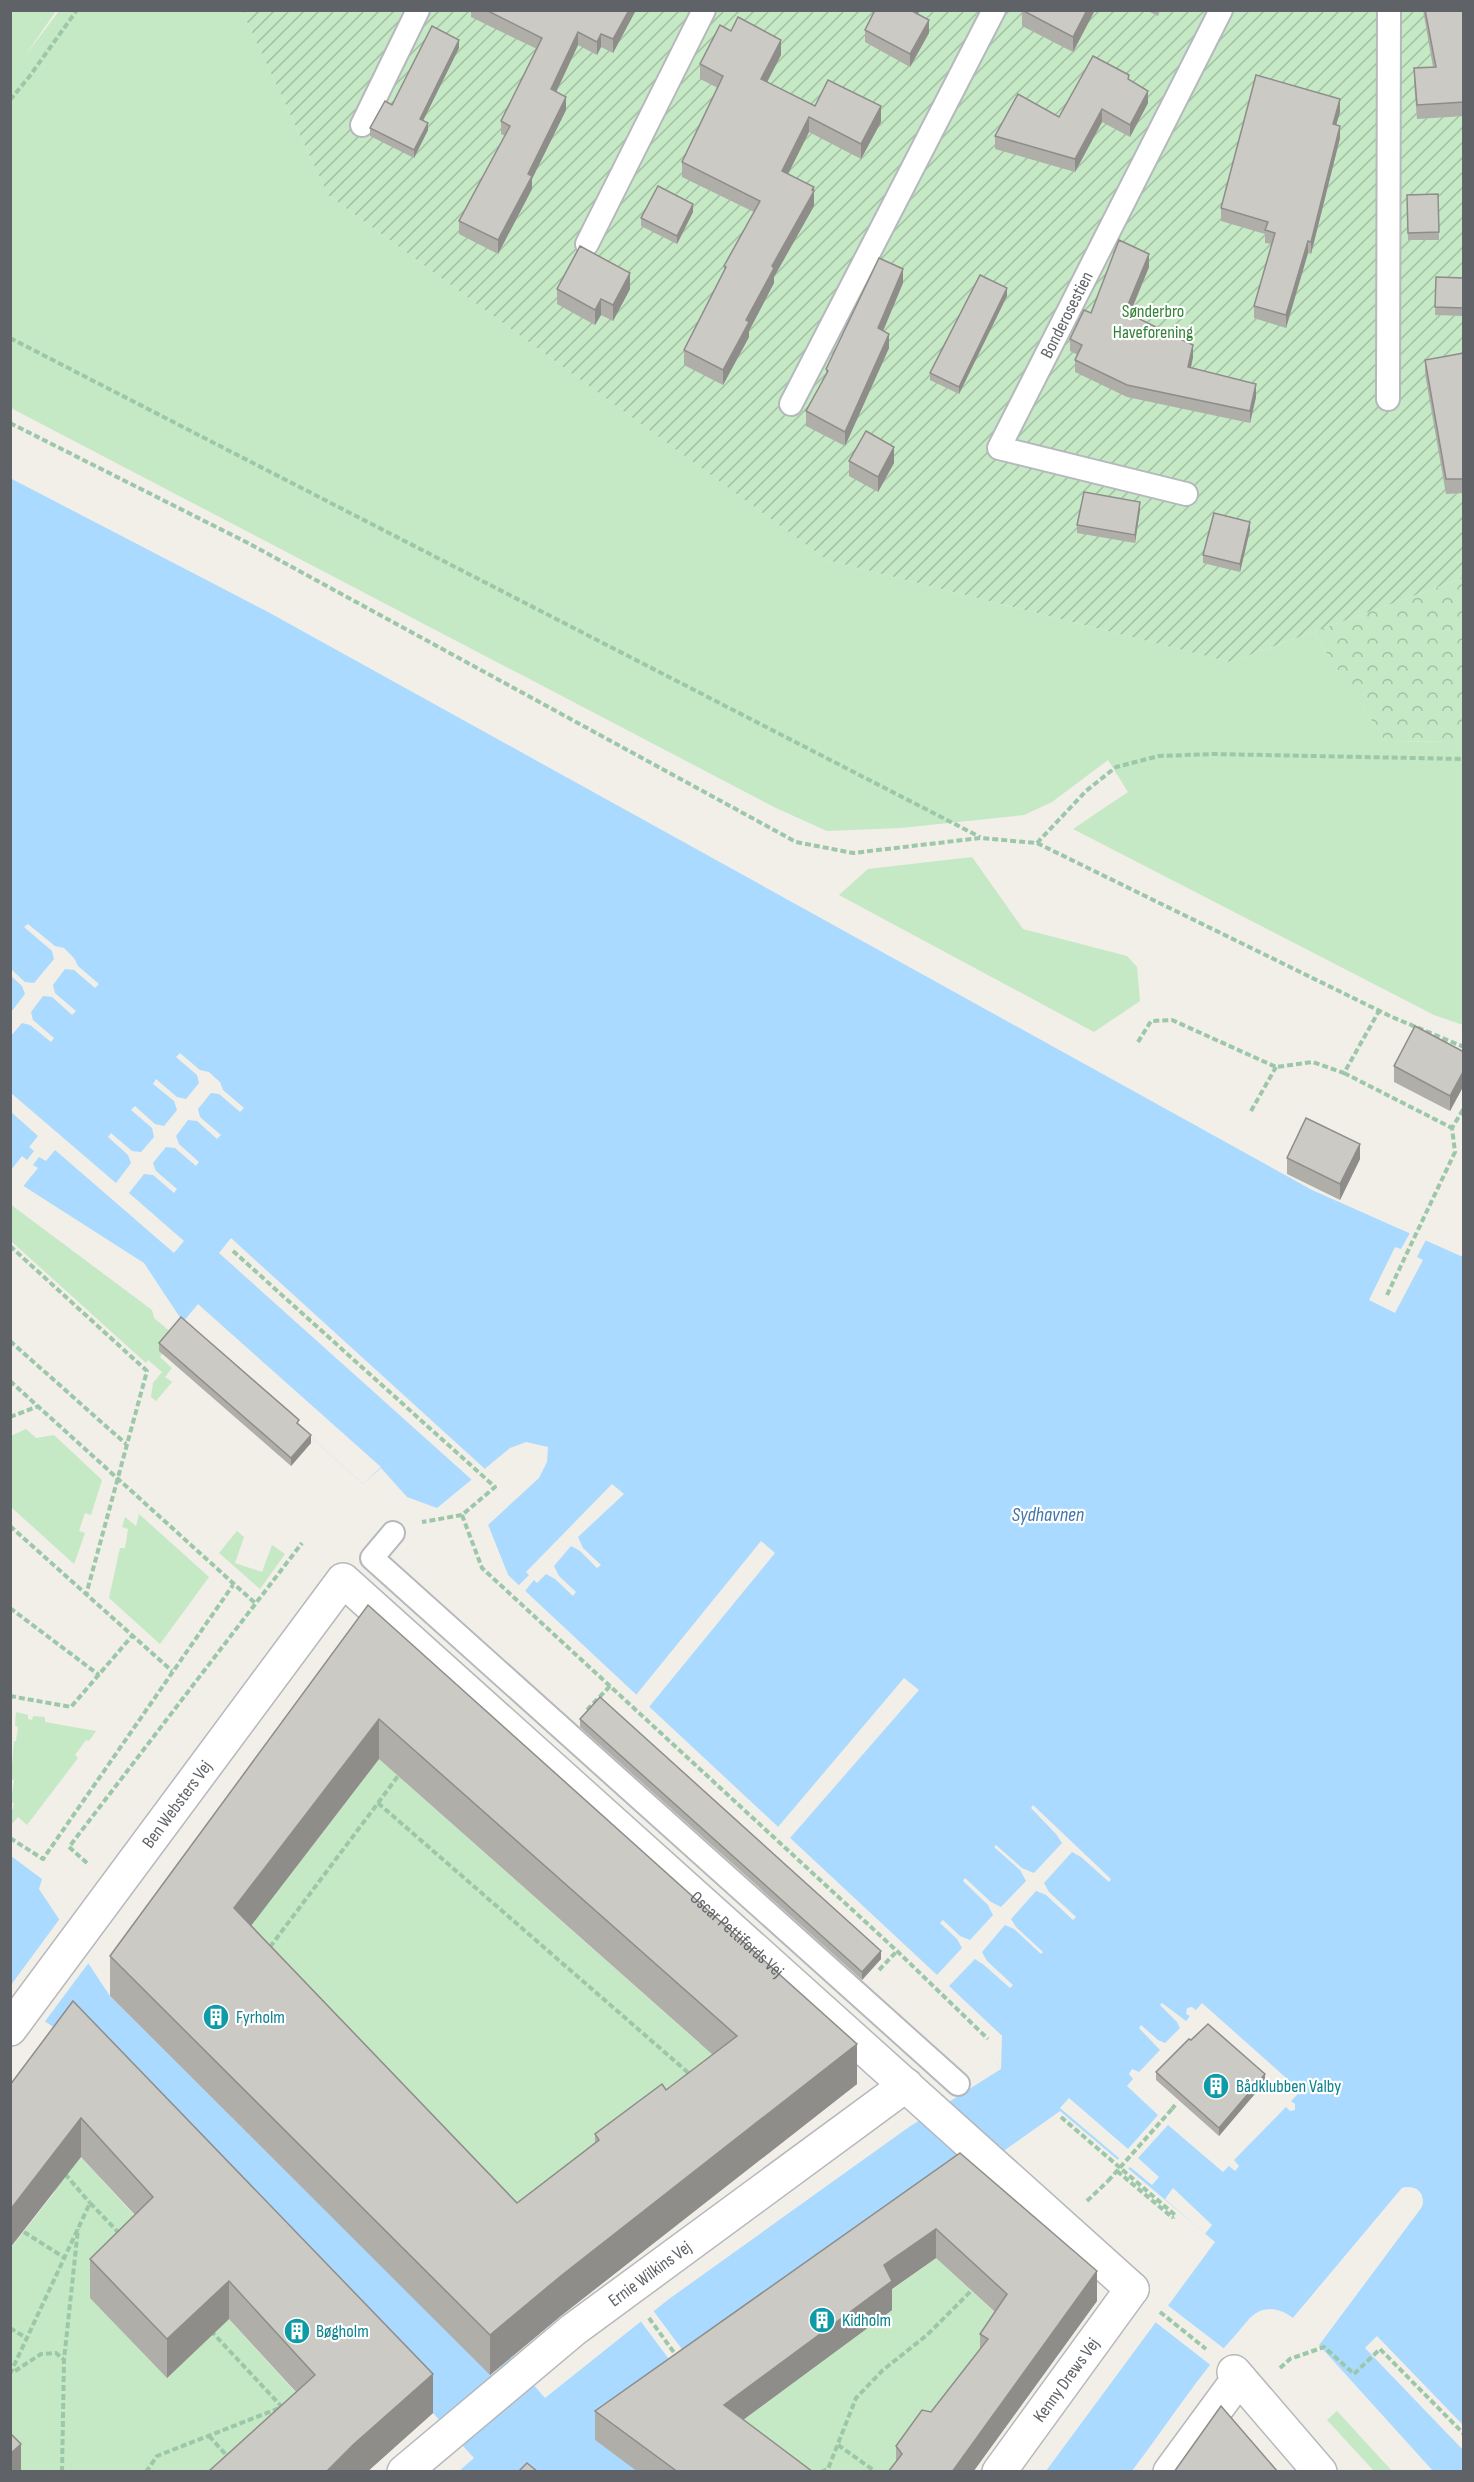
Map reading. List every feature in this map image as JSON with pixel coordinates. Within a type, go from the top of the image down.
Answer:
[{"type":"street","name":"Ben Websters Vej","points":[[10,2029],[343,1580]]},
{"type":"street","name":"Oscar Pettifords Vej","points":[[343,1580],[1132,2289]]},
{"type":"street","name":"Ernie Wilkins Vej","points":[[404,2472],[573,2330],[914,2093]]},
{"type":"street","name":"Kenny Drews Vej","points":[[999,2472],[1132,2289]]},
{"type":"street","points":[[1170,2472],[1228,2368],[1320,2472]]},
{"type":"lane","points":[[362,125],[418,10]]},
{"type":"lane","points":[[587,244],[704,10]]},
{"type":"lane","points":[[791,404],[994,10]]},
{"type":"lane","name":"Bonderosestien","points":[[1186,494],[999,448],[1221,10]]},
{"type":"lane","points":[[1388,399],[1389,10]]},
{"type":"lane","points":[[393,1533],[372,1558],[958,2084]]},
{"type":"path","points":[[10,100],[30,77],[77,10]]},
{"type":"path","points":[[10,338],[980,838]]},
{"type":"path","points":[[10,423],[248,543],[796,842],[853,853],[980,838],[1037,843],[1379,1011],[1464,1047]]},
{"type":"path","points":[[1037,843],[1086,791],[1116,768],[1159,756],[1213,754],[1464,759]]},
{"type":"path","points":[[1344,1073],[1379,1011]]},
{"type":"path","points":[[1138,1042],[1151,1020],[1172,1020],[1276,1067],[1313,1062],[1344,1073],[1452,1128]]},
{"type":"path","points":[[1251,1112],[1276,1067]]},
{"type":"path","points":[[1388,1295],[1455,1152],[1452,1128],[1464,1108]]},
{"type":"path","points":[[10,1246],[147,1371],[86,1595]]},
{"type":"path","points":[[233,1251],[495,1487],[462,1515],[428,1519],[393,1533]]},
{"type":"path","points":[[10,1341],[126,1444]]},
{"type":"path","points":[[10,1381],[255,1603]]},
{"type":"path","points":[[10,1417],[39,1406]]},
{"type":"path","points":[[462,1515],[482,1568],[897,1951],[988,2039]]},
{"type":"path","points":[[10,1526],[172,1671]]},
{"type":"path","points":[[114,1888],[69,1847],[302,1543]]},
{"type":"path","points":[[10,1838],[43,1858],[233,1585]]},
{"type":"path","points":[[10,1608],[99,1675]]},
{"type":"path","points":[[10,1696],[71,1707],[132,1636]]},
{"type":"path","points":[[270,1947],[398,1776]]},
{"type":"path","points":[[378,1803],[693,2078]]},
{"type":"path","points":[[262,1941],[278,1955]]},
{"type":"path","points":[[684,2085],[702,2069]]},
{"type":"path","points":[[1108,2181],[1173,2107]]},
{"type":"path","points":[[1060,2117],[1175,2215],[1173,2218],[1117,2171]]},
{"type":"path","points":[[63,2172],[122,2237]]},
{"type":"path","points":[[12,2373],[90,2203]]},
{"type":"path","points":[[62,2472],[63,2360],[79,2226]]},
{"type":"path","points":[[24,2232],[65,2258]]},
{"type":"path","points":[[821,2472],[828,2469],[856,2398],[883,2370],[927,2335],[970,2291]]},
{"type":"path","points":[[1157,2310],[1228,2368]]},
{"type":"path","points":[[644,2311],[683,2364]]},
{"type":"path","points":[[10,2328],[28,2339]]},
{"type":"path","points":[[210,2331],[289,2414]]},
{"type":"path","points":[[1290,2359],[1318,2348],[1328,2349],[1354,2374],[1380,2349],[1464,2434]]},
{"type":"path","points":[[12,2373],[41,2354],[56,2353],[63,2360]]},
{"type":"path","points":[[146,2472],[157,2456],[282,2407]]},
{"type":"path","points":[[209,2436],[233,2463]]},
{"type":"path","points":[[838,2445],[876,2472]]},
{"type":"green space","points":[[10,11],[56,11],[25,56],[59,11],[242,11],[328,195],[827,560],[1230,662],[1313,632],[1386,742],[1463,741],[1463,1025],[1434,1015],[1073,829],[1128,792],[1108,760],[1052,802],[1024,815],[901,828],[827,831],[776,808],[11,408]]},
{"type":"green space","name":"Sønderbro Haveforening","points":[[242,11],[1463,11],[1463,578],[1230,662],[827,560],[328,195]]},
{"type":"green space","points":[[1463,578],[1463,741],[1386,742],[1313,632]]},
{"type":"green space","points":[[972,857],[1023,929],[1127,956],[1137,967],[1140,1001],[1094,1032],[839,895],[868,869]]},
{"type":"green space","points":[[10,1204],[152,1310],[154,1318],[173,1334],[160,1351],[163,1353],[160,1357],[172,1368],[165,1377],[172,1382],[156,1401],[151,1397],[153,1383],[162,1372],[148,1360],[146,1363],[11,1241]]},
{"type":"green space","points":[[26,1429],[36,1438],[54,1435],[102,1480],[91,1515],[85,1513],[79,1531],[85,1533],[74,1564],[11,1507],[11,1436]]},
{"type":"green space","points":[[139,1514],[209,1577],[160,1644],[109,1598],[120,1548],[125,1548],[128,1529],[122,1527],[125,1517],[136,1526]]},
{"type":"green space","points":[[237,1531],[244,1537],[235,1563],[262,1572],[272,1545],[285,1554],[260,1589],[219,1553]]},
{"type":"green space","points":[[16,1712],[28,1715],[28,1719],[32,1720],[33,1716],[45,1717],[45,1722],[96,1731],[89,1741],[86,1740],[75,1755],[78,1758],[27,1825],[18,1817],[11,1825],[14,1780],[11,1777],[14,1741],[16,1741],[18,1727],[15,1726]]},
{"type":"green space","points":[[379,1759],[699,2043],[752,2065],[517,2243],[250,1926]]},
{"type":"green space","points":[[71,2146],[329,2429],[251,2471],[11,2471],[10,2249],[54,2193]]},
{"type":"green space","points":[[936,2258],[1014,2330],[899,2471],[774,2471],[708,2422]]},
{"type":"green space","points":[[1337,2411],[1392,2471],[1374,2471],[1327,2420]]},
{"type":"water","name":"Sydhavnen","points":[[10,478],[268,612],[1312,1190],[1463,1257],[1463,2471],[1433,2471],[1319,2345],[1421,2208],[1423,2200],[1420,2192],[1406,2187],[1402,2188],[1293,2318],[1272,2309],[1258,2312],[1250,2318],[1197,2382],[1132,2471],[1046,2471],[1215,2242],[1060,2111],[595,2440],[638,2471],[459,2471],[474,2458],[433,2413],[73,2040],[11,1999],[11,1856],[42,1879],[39,1889],[110,1996],[491,2375],[510,2358],[545,2398],[669,2299],[909,2127],[1001,2069],[988,2053],[1002,2036],[508,1575],[488,1525],[539,1478],[547,1462],[548,1447],[526,1442],[510,1448],[437,1508],[407,1497],[381,1468],[363,1484],[183,1322],[144,1263],[11,1178]]},
{"type":"pier","points":[[28,924],[55,946],[64,948],[78,966],[99,984],[95,988],[74,970],[65,969],[53,985],[55,993],[76,1011],[72,1015],[52,997],[43,996],[31,1012],[33,1020],[54,1038],[51,1042],[30,1025],[22,1023],[11,1036],[11,1012],[25,994],[22,986],[11,976],[11,969],[25,982],[34,983],[54,959],[52,951],[24,927]]},
{"type":"pier","points":[[180,1053],[200,1070],[209,1072],[220,1082],[223,1090],[244,1108],[240,1112],[219,1094],[211,1093],[198,1109],[200,1117],[221,1135],[217,1139],[197,1121],[188,1120],[176,1136],[179,1144],[199,1162],[196,1166],[175,1148],[166,1147],[153,1163],[156,1171],[177,1189],[174,1193],[153,1175],[144,1174],[129,1193],[184,1241],[174,1253],[55,1150],[46,1161],[39,1157],[33,1165],[38,1168],[21,1189],[10,1182],[11,1170],[22,1156],[27,1160],[34,1151],[29,1147],[38,1136],[11,1112],[11,1093],[116,1183],[131,1163],[128,1155],[108,1137],[111,1133],[132,1151],[141,1152],[154,1137],[152,1128],[131,1110],[135,1106],[155,1124],[164,1126],[177,1110],[174,1101],[153,1084],[156,1079],[177,1097],[186,1099],[199,1083],[197,1075],[176,1057]]},
{"type":"pier","points":[[1411,1231],[1427,1238],[1417,1257],[1423,1260],[1395,1313],[1369,1300],[1395,1247],[1401,1249]]},
{"type":"pier","points":[[231,1238],[485,1469],[472,1480],[219,1253]]},
{"type":"pier","points":[[198,1304],[381,1467],[363,1484],[183,1322]]},
{"type":"pier","points":[[612,1484],[624,1494],[578,1537],[583,1548],[601,1565],[597,1568],[580,1551],[571,1546],[554,1566],[559,1576],[576,1592],[573,1596],[555,1579],[546,1574],[537,1583],[534,1580],[525,1591],[636,1695],[761,1541],[775,1553],[649,1707],[778,1827],[904,1678],[919,1690],[790,1838],[937,1975],[962,1948],[957,1939],[940,1923],[943,1920],[960,1936],[970,1940],[993,1915],[988,1905],[963,1881],[965,1878],[991,1902],[1001,1907],[1026,1881],[1020,1870],[994,1847],[996,1845],[1022,1868],[1034,1873],[1062,1843],[1031,1808],[1033,1805],[1111,1879],[1109,1882],[1072,1852],[1044,1883],[1049,1892],[1076,1917],[1073,1920],[1046,1895],[1036,1891],[1011,1919],[1016,1927],[1043,1952],[1041,1954],[1014,1929],[1005,1925],[982,1952],[987,1961],[1013,1985],[1010,1988],[975,1959],[949,1986],[1002,2036],[1001,2069],[986,2051],[998,2036],[505,1577],[485,1527],[488,1525],[508,1575],[518,1586],[529,1575],[526,1572]]},
{"type":"pier","points":[[61,1917],[90,1961],[43,2024],[10,2002],[11,1985]]},
{"type":"pier","points":[[1162,2003],[1186,2021],[1190,2016],[1186,2014],[1187,2008],[1192,2007],[1196,2010],[1202,2003],[1301,2091],[1291,2101],[1295,2104],[1295,2110],[1290,2111],[1286,2107],[1234,2160],[1239,2166],[1235,2171],[1229,2166],[1223,2172],[1168,2125],[1138,2158],[1159,2177],[1152,2185],[1130,2167],[1126,2171],[1116,2162],[1119,2158],[1060,2108],[1069,2098],[1128,2149],[1158,2115],[1127,2086],[1133,2079],[1129,2074],[1132,2069],[1139,2072],[1160,2050],[1139,2028],[1141,2025],[1165,2043],[1180,2028],[1160,2005]]},
{"type":"pier","points":[[1173,2188],[1212,2225],[1205,2234],[1165,2199]]},
{"type":"pier","points":[[1402,2188],[1417,2189],[1422,2195],[1421,2208],[1319,2345],[1317,2343],[1418,2207],[1420,2200],[1418,2194],[1413,2190],[1404,2191],[1295,2320],[1293,2318]]},
{"type":"pier","points":[[1166,2304],[1226,2350],[1213,2367],[1154,2321]]},
{"type":"pier","points":[[652,2309],[696,2368],[683,2378],[639,2319]]},
{"type":"pier","points":[[1377,2336],[1463,2425],[1463,2450],[1365,2348]]},
{"type":"building","points":[[486,10],[629,10],[613,39],[601,34],[597,42],[578,32],[551,89],[566,97],[528,174],[532,176],[498,240],[459,221],[510,126],[501,121],[542,38]]},
{"type":"building","points":[[875,10],[913,10],[929,20],[910,54],[865,30]]},
{"type":"building","points":[[1022,10],[1087,10],[1073,37]]},
{"type":"building","points":[[1425,10],[1464,10],[1464,102],[1417,105],[1414,68],[1436,67]]},
{"type":"building","points":[[738,17],[781,40],[761,79],[815,106],[828,80],[881,106],[861,144],[809,117],[782,171],[814,187],[812,190],[814,191],[772,266],[774,268],[746,320],[749,322],[723,370],[684,350],[726,267],[724,266],[760,201],[682,162],[723,76],[700,64],[720,25],[731,31]]},
{"type":"building","points":[[432,26],[459,40],[420,119],[428,123],[414,150],[370,128],[385,101],[392,105]]},
{"type":"building","points":[[1093,56],[1129,75],[1128,79],[1148,91],[1130,125],[1102,109],[1075,159],[995,136],[1018,94],[1059,117]]},
{"type":"building","points":[[1256,75],[1340,99],[1333,124],[1340,126],[1311,242],[1308,241],[1286,315],[1254,306],[1275,233],[1265,230],[1268,222],[1221,208]]},
{"type":"building","points":[[658,186],[693,204],[677,236],[641,218]]},
{"type":"building","points":[[1438,194],[1439,232],[1408,233],[1407,195]]},
{"type":"building","points":[[1119,240],[1149,254],[1125,312],[1193,345],[1188,367],[1256,384],[1250,411],[1127,385],[1075,360],[1082,345],[1070,339],[1084,310],[1091,313]]},
{"type":"building","points":[[580,246],[630,273],[613,305],[601,299],[595,310],[557,289]]},
{"type":"building","points":[[879,258],[903,269],[878,328],[889,334],[845,432],[806,411],[828,371],[826,369]]},
{"type":"building","points":[[980,275],[1007,288],[959,387],[930,373]]},
{"type":"building","points":[[1436,277],[1464,278],[1464,308],[1435,307]]},
{"type":"building","points":[[1464,353],[1464,479],[1446,479],[1425,360]]},
{"type":"building","points":[[866,431],[894,447],[878,477],[849,461]]},
{"type":"building","points":[[1084,492],[1140,502],[1135,535],[1077,525]]},
{"type":"building","points":[[1214,513],[1250,522],[1240,564],[1203,555]]},
{"type":"building","points":[[1415,1026],[1464,1052],[1464,1070],[1450,1096],[1394,1066]]},
{"type":"building","points":[[1306,1118],[1360,1144],[1340,1184],[1287,1158]]},
{"type":"building","points":[[181,1317],[299,1420],[297,1423],[311,1435],[291,1458],[159,1343]]},
{"type":"building","name":"Fyrholm","points":[[368,1605],[857,2044],[562,2275],[490,2335],[110,1956]],"holes":[[[379,1719],[737,2036],[666,2090],[662,2084],[595,2134],[599,2140],[517,2203],[234,1908]]]},
{"type":"building","points":[[600,1697],[881,1951],[862,1972],[580,1719]]},
{"type":"building","points":[[73,2001],[433,2374],[326,2472],[208,2472],[315,2375],[229,2281],[167,2339],[90,2259],[153,2197],[81,2118],[10,2210],[10,2085]]},
{"type":"building","name":"Bådklubben Valby","points":[[1208,2024],[1265,2074],[1219,2128],[1156,2072],[1189,2039],[1191,2040]]},
{"type":"building","name":"Kidholm","points":[[960,2153],[1097,2271],[952,2472],[888,2472],[902,2454],[896,2446],[922,2410],[931,2412],[988,2339],[980,2334],[1007,2294],[936,2229],[884,2265],[892,2281],[724,2405],[813,2472],[678,2472],[595,2411]]},
{"type":"building","points":[[1221,2406],[1278,2472],[1174,2472]]},
{"type":"building","points":[[10,2433],[21,2444],[10,2454]]},
{"type":"building","points":[[527,2463],[538,2472],[518,2472]]},
{"type":"place","name":"Fyrholm","points":[[216,2017]]},
{"type":"place","name":"Bådklubben Valby","points":[[1216,2086]]},
{"type":"place","name":"Kidholm","points":[[822,2320]]},
{"type":"place","name":"Bøgholm","points":[[297,2331]]}]
